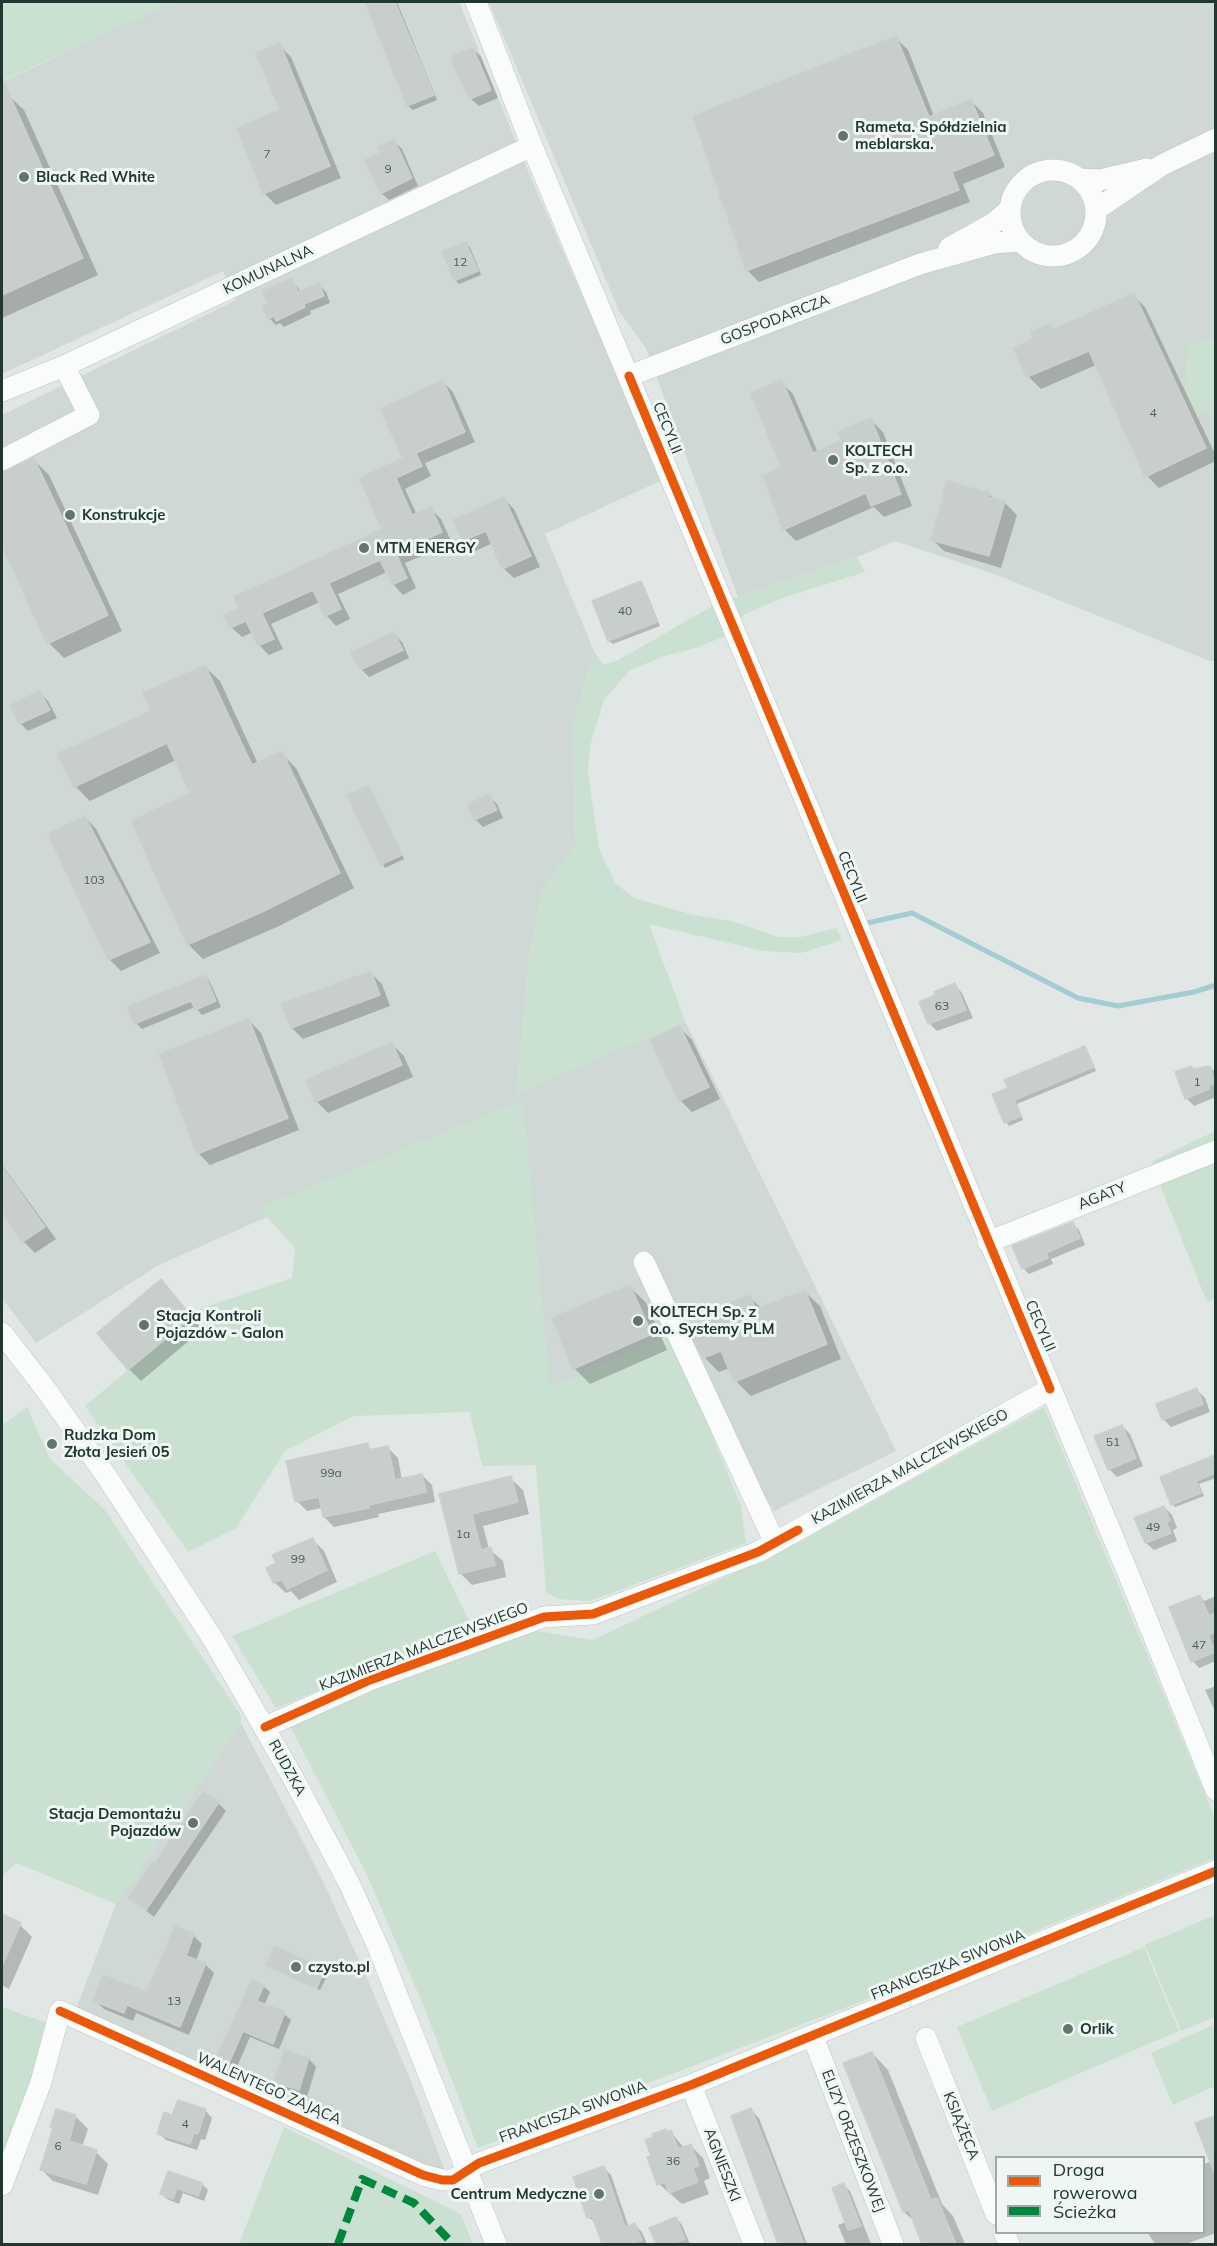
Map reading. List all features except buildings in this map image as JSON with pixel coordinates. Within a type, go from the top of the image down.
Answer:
[{"type":"street","name":"CECYLII","points":[[476,2],[532,146],[1128,1573],[1215,1790]]},
{"type":"street","name":"GOSPODARCZA","points":[[1096,209],[1162,165],[1215,139]]},
{"type":"street","name":"KOMUNALNA","points":[[2,391],[64,366],[532,146]]},
{"type":"street","name":"GOSPODARCZA","points":[[920,264],[994,223],[1010,209],[1016,190],[1036,173],[1056,169],[1069,172],[1081,180],[1100,180],[1162,165]]},
{"type":"street","points":[[1010,209],[1013,229],[1020,241],[1030,250],[1042,255],[1056,256],[1070,253],[1090,236],[1095,223],[1096,209],[1090,190],[1081,180]]},
{"type":"street","name":"GOSPODARCZA","points":[[629,376],[920,264],[995,243],[1020,241]]},
{"type":"street","points":[[2,460],[89,416],[64,366]]},
{"type":"street","name":"AGATY","points":[[988,1242],[1215,1151]]},
{"type":"street","points":[[644,1262],[775,1543]]},
{"type":"street","name":"RUDZKA","points":[[2,1333],[47,1391],[107,1477],[213,1639],[265,1728],[349,1883],[373,1936],[496,2244]]},
{"type":"street","name":"KAZIMIERZA MALCZEWSKIEGO","points":[[265,1728],[370,1680],[544,1617],[593,1614],[758,1552],[1050,1389]]},
{"type":"street","name":"FRANCISZKA SIWONIA","points":[[691,2085],[1215,1871]]},
{"type":"street","name":"WALENTEGO ZAJĄCA","points":[[2,2185],[41,2082],[60,2011],[423,2175],[442,2180],[453,2180],[466,2171]]},
{"type":"street","name":"ELIZY ORZESZKOWEJ","points":[[813,2037],[893,2244]]},
{"type":"street","name":"KSIĄŻĘCA","points":[[926,2038],[995,2211]]},
{"type":"street","name":"FRANCISZA SIWONIA","points":[[466,2171],[474,2165],[543,2138],[691,2085]]},
{"type":"street","name":"AGNIESZKI","points":[[691,2085],[754,2244]]},
{"type":"shaded area","points":[[173,2],[459,2],[528,171],[662,480],[545,534],[594,651],[572,729],[576,844],[541,892],[529,961],[517,1093],[685,1021],[896,1451],[774,1511],[672,1342],[544,1399],[518,1105],[159,1265],[36,1343],[2,1298],[2,415],[236,300],[223,271],[2,374],[2,82]]},
{"type":"shaded area","points":[[489,2],[1215,2],[1215,661],[1210,661],[997,575],[895,541],[857,557],[738,597],[646,348],[619,311]]},
{"type":"shaded area","points":[[241,1723],[321,1877],[363,1969],[411,2081],[448,2179],[76,2009],[116,1904]]},
{"type":"green space","points":[[2,2],[175,2],[2,81]]},
{"type":"green space","points":[[1216,338],[1215,415],[1197,411],[1185,391],[1187,347]]},
{"type":"green space","points":[[857,557],[865,572],[785,597],[745,614],[723,637],[696,648],[664,656],[630,670],[604,700],[590,746],[588,773],[599,849],[615,883],[634,898],[690,914],[739,923],[778,937],[801,937],[836,928],[842,940],[801,953],[763,951],[649,924],[685,1021],[517,1094],[529,961],[541,892],[576,843],[572,729],[594,651],[603,664],[617,661],[714,605]]},
{"type":"green space","points":[[523,1100],[550,1387],[671,1335],[741,1506],[746,1543],[590,1601],[558,1599],[546,1592],[536,1465],[482,1466],[470,1412],[353,1416],[285,1451],[236,1528],[188,1552],[85,1406],[202,1308],[292,1278],[295,1248],[259,1208]]},
{"type":"green space","points":[[1215,1131],[1215,1299],[1207,1302],[1151,1162]]},
{"type":"green space","points":[[27,1407],[50,1459],[105,1510],[241,1716],[241,1723],[116,1904],[17,1863],[2,1875],[2,1425]]},
{"type":"green space","points":[[1044,1407],[1215,1818],[1215,1858],[855,2004],[478,2148],[424,2007],[367,1875],[290,1726],[403,1676],[532,1630],[593,1640],[797,1543]]},
{"type":"green space","points":[[435,1551],[472,1627],[276,1708],[232,1636]]},
{"type":"green space","points":[[1215,1915],[1215,2017],[1181,2031],[1145,1945]]},
{"type":"green space","name":"Orlik","points":[[1144,1947],[1179,2031],[992,2111],[957,2027]]},
{"type":"green space","points":[[2,2007],[47,2023],[34,2082],[2,2169]]},
{"type":"green space","points":[[1215,2024],[1215,2086],[1173,2105],[1151,2053]]},
{"type":"green space","points":[[284,2127],[461,2214],[473,2244],[239,2244]]},
{"type":"waterway","points":[[867,923],[912,913],[1078,998],[1118,1006],[1194,992],[1216,985]]},
{"type":"marked path","points":[[338,2244],[362,2179],[414,2203],[453,2244]]},
{"type":"cycle path","points":[[629,376],[1050,1389]]},
{"type":"cycle path","points":[[265,1727],[370,1680],[544,1617],[593,1614],[758,1552],[798,1530]]},
{"type":"cycle path","points":[[60,2011],[423,2175],[442,2180],[453,2180],[479,2163],[691,2085],[1216,1871]]},
{"type":"place","name":"Rameta. Spółdzielnia meblarska.","points":[[843,136]]},
{"type":"place","name":"Black Red White","points":[[24,177]]},
{"type":"place","name":"KOLTECH Sp. z o.o.","points":[[833,460]]},
{"type":"place","name":"Konstrukcje","points":[[70,515]]},
{"type":"place","name":"MTM ENERGY","points":[[364,548]]},
{"type":"place","name":"KOLTECH Sp. z o.o. Systemy PLM","points":[[638,1321]]},
{"type":"place","name":"Stacja Kontroli Pojazdów - Galon","points":[[144,1325]]},
{"type":"place","name":"Rudzka Dom Złota Jesień 05","points":[[52,1444]]},
{"type":"place","name":"Stacja Demontażu Pojazdów","points":[[193,1823]]},
{"type":"place","name":"czysto.pl","points":[[296,1967]]},
{"type":"place","name":"Orlik","points":[[1068,2029]]},
{"type":"place","name":"Centrum Medyczne","points":[[599,2194]]}]
